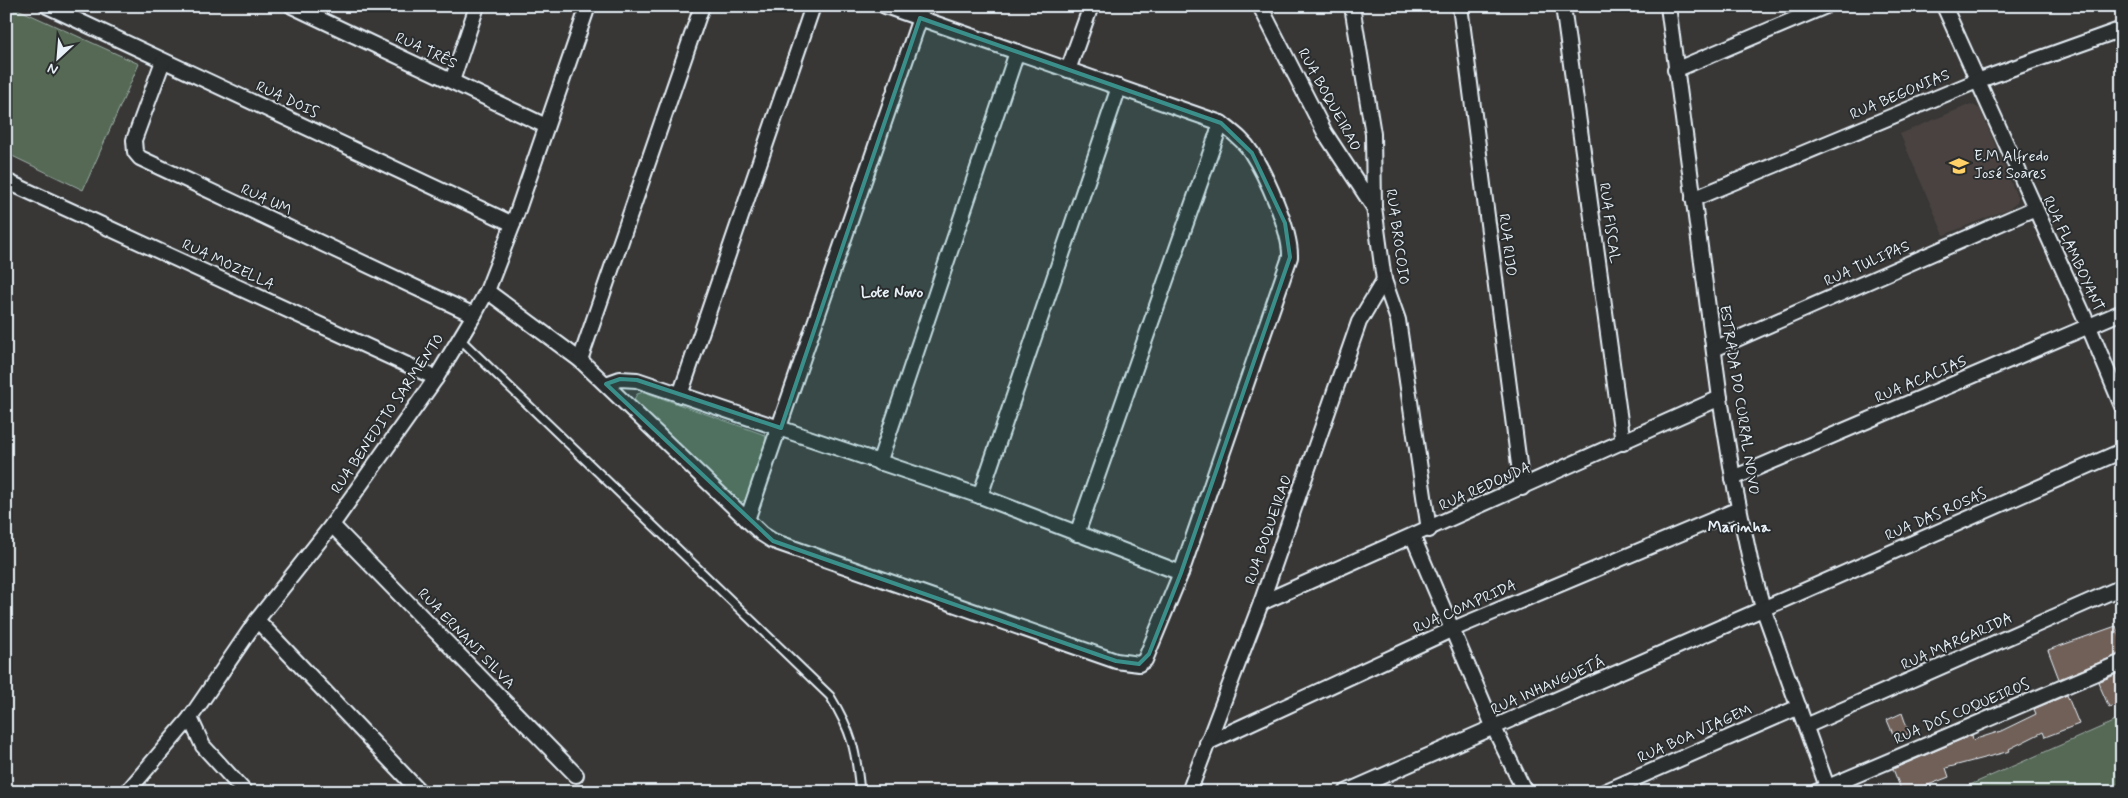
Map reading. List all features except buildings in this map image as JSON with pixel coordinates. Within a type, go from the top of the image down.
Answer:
[{"type":"street","name":"RUA DOIS","points":[[47,6],[513,224]]},
{"type":"street","name":"RUA TRÊS","points":[[292,6],[546,126]]},
{"type":"street","points":[[452,81],[477,6]]},
{"type":"street","name":"RUA BENEDITO SARMENTO","points":[[127,792],[190,718],[257,620],[332,524],[436,378],[460,339],[487,291],[513,224],[588,6]]},
{"type":"street","points":[[580,360],[702,6]]},
{"type":"street","points":[[680,394],[813,6]]},
{"type":"street","points":[[487,291],[580,360],[762,534],[787,547],[1130,664],[1139,664],[1149,654],[1181,573],[1290,257],[1291,243],[1285,223],[1252,153],[1242,140],[1221,122],[885,6]]},
{"type":"street","points":[[1068,70],[1092,6]]},
{"type":"street","name":"RUA BOQUEIRAO","points":[[1260,6],[1325,134],[1374,207]]},
{"type":"street","name":"RUA BROCOIO","points":[[1352,6],[1373,134],[1374,207],[1384,280],[1398,320],[1429,530]]},
{"type":"street","name":"RUA RIJO","points":[[1460,6],[1522,488]]},
{"type":"street","name":"RUA FISCAL","points":[[1563,6],[1623,443]]},
{"type":"street","name":"ESTRADA DO CURRAL NOVO","points":[[1668,6],[1720,398],[1739,509],[1763,608],[1806,726],[1824,790]]},
{"type":"street","points":[[1675,70],[1826,6]]},
{"type":"street","name":"RUA FLAMBOYANT","points":[[1944,6],[2033,209],[2089,327],[2122,406]]},
{"type":"street","points":[[747,520],[920,18]]},
{"type":"street","name":"RUA BEGONIAS","points":[[1693,199],[1977,81],[2122,29]]},
{"type":"street","points":[[879,463],[1017,52]]},
{"type":"street","name":"RUA UM","points":[[163,61],[134,140],[135,152],[140,158],[474,315]]},
{"type":"street","points":[[980,496],[1119,87]]},
{"type":"street","points":[[1077,534],[1221,122]]},
{"type":"street","name":"RUA MOZELLA","points":[[6,181],[436,378]]},
{"type":"street","name":"RUA TULIPAS","points":[[1714,349],[2033,209]]},
{"type":"street","name":"RUA BOQUEIRAO","points":[[1189,792],[1261,603],[1359,322],[1384,280]]},
{"type":"street","name":"RUA ACACIAS","points":[[1733,478],[2122,312]]},
{"type":"street","points":[[606,384],[620,379],[637,380],[680,394],[980,496],[1181,573]]},
{"type":"street","name":"RUA REDONDA","points":[[1261,603],[1429,530],[1720,398]]},
{"type":"street","name":"RUA DAS ROSAS","points":[[1763,608],[2122,451]]},
{"type":"street","name":"RUA COMPRIDA","points":[[1207,743],[1453,629],[1739,509]]},
{"type":"street","name":"RUA ERNANI SILVA","points":[[332,524],[576,775]]},
{"type":"street","points":[[1413,537],[1494,728],[1525,792]]},
{"type":"street","name":"RUA MARGARIDA","points":[[1806,726],[2122,588]]},
{"type":"street","name":"RUA INHANGUETÁ","points":[[1346,792],[1763,608]]},
{"type":"street","points":[[257,620],[419,791]]},
{"type":"street","name":"RUA DOS COQUEIROS","points":[[1824,790],[2122,662]]},
{"type":"street","name":"RUA BOA VIAGEM","points":[[1604,792],[1799,707]]},
{"type":"street","points":[[190,718],[203,746],[245,792]]},
{"type":"lane","points":[[460,339],[830,696],[847,724],[857,757],[860,792]]},
{"type":"highlighted area","points":[[920,18],[1221,123],[1252,153],[1285,223],[1290,257],[1181,573],[1149,654],[1139,664],[1116,661],[773,541],[606,384],[620,379],[637,380],[781,428]]},
{"type":"shaded area","name":"E.M Alfredo José Soares","points":[[1971,104],[1980,109],[2018,199],[2017,203],[2010,208],[1944,235],[1900,134]]},
{"type":"green space","points":[[6,6],[11,6],[139,64],[83,190],[6,153]]},
{"type":"green space","points":[[644,392],[765,435],[767,443],[748,499],[736,504],[632,403],[637,394]]},
{"type":"green space","points":[[2122,718],[2122,792],[1954,792]]},
{"type":"place","name":"E.M Alfredo José Soares","points":[[1959,166]]},
{"type":"district","name":"Lote Novo","points":[[892,292]]},
{"type":"district","name":"Marinha","points":[[1739,527]]}]
